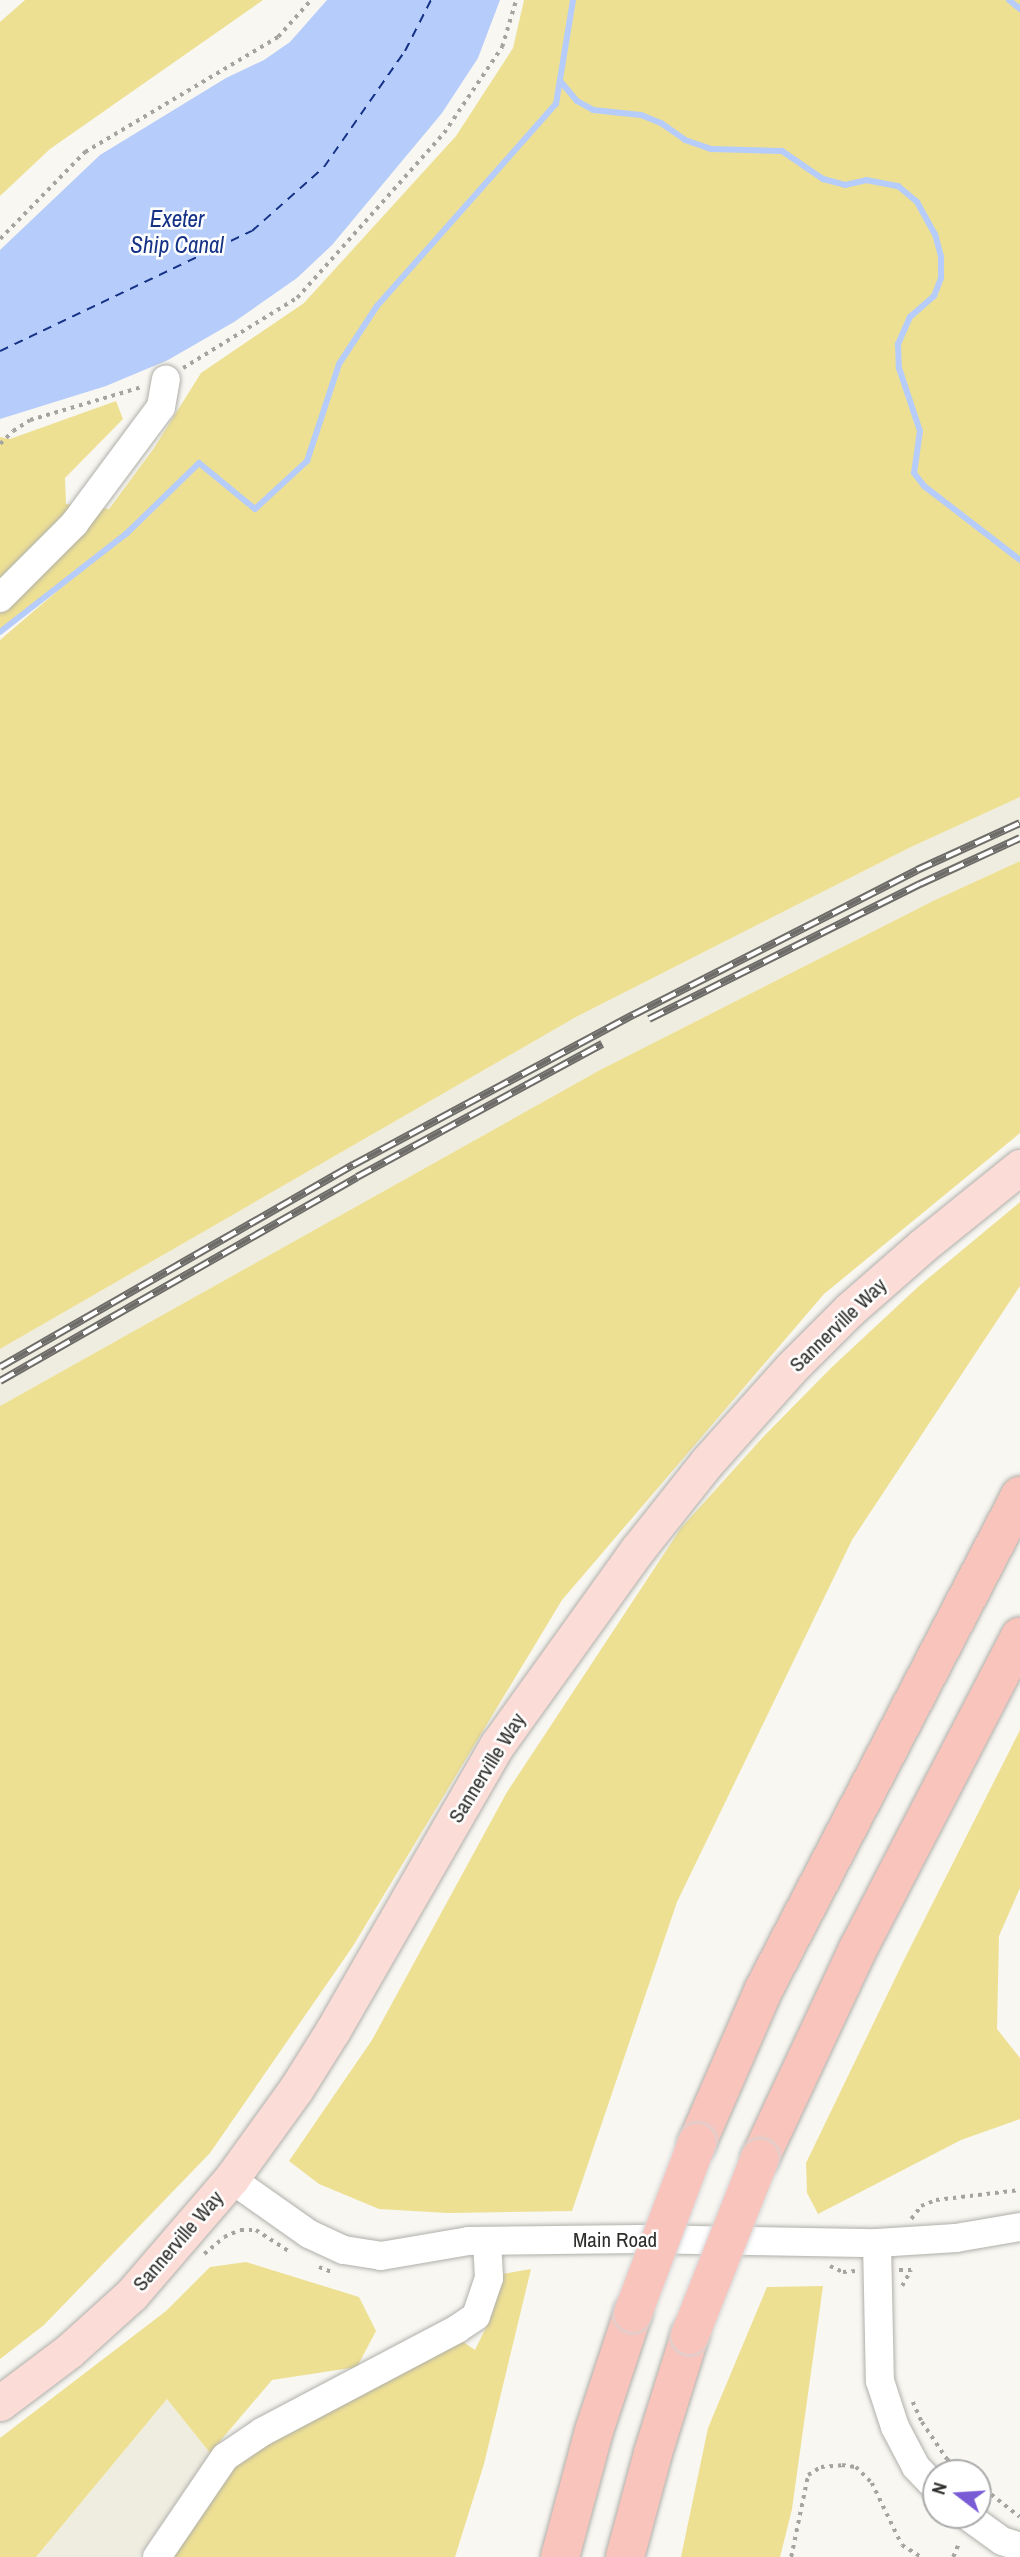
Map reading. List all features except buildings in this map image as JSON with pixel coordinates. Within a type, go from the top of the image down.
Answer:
[{"type":"highway","points":[[560,2557],[593,2431],[633,2313],[697,2143],[764,1989],[1020,1496]]},
{"type":"highway","points":[[625,2557],[653,2453],[690,2336],[760,2158],[858,1949],[1020,1637]]},
{"type":"main road","name":"Sannerville Way","points":[[0,2403],[69,2351],[132,2294],[231,2179],[311,2066],[368,1972],[497,1745],[638,1549],[707,1462],[791,1368],[849,1310],[922,1246],[1020,1167]]},
{"type":"street","points":[[0,598],[74,524],[161,407],[166,379]]},
{"type":"street","name":"Main Road","points":[[231,2179],[309,2234],[344,2250],[381,2256],[486,2241],[640,2239],[877,2243],[956,2238],[1020,2227]]},
{"type":"street","points":[[157,2557],[225,2457],[262,2432],[457,2329],[476,2316],[489,2278],[486,2241]]},
{"type":"street","points":[[877,2243],[880,2381],[895,2427],[922,2473]]},
{"type":"street","points":[[985,2529],[1002,2541],[1020,2547]]},
{"type":"path","points":[[0,239],[85,152],[278,37],[311,0]]},
{"type":"path","points":[[0,444],[13,431],[30,421],[166,379],[298,298],[444,133],[502,47],[516,0]]},
{"type":"path","points":[[909,2221],[921,2206],[936,2200],[1020,2190]]},
{"type":"path","points":[[195,2263],[224,2237],[240,2230],[256,2230],[298,2256]]},
{"type":"path","points":[[309,2261],[331,2273],[343,2272]]},
{"type":"path","points":[[901,2288],[911,2270]]},
{"type":"path","points":[[909,2392],[922,2423],[947,2459]]},
{"type":"path","points":[[791,2557],[808,2475],[821,2467],[842,2465],[856,2467],[872,2483],[901,2545],[921,2557]]},
{"type":"path","points":[[992,2495],[1020,2517]]},
{"type":"path","points":[[953,2557],[958,2545]]},
{"type":"shaded area","points":[[25,0],[263,0],[50,149],[0,196],[0,22]]},
{"type":"shaded area","points":[[524,0],[1020,0],[1020,797],[911,847],[576,1017],[0,1349],[0,640],[104,551],[0,632],[0,437],[10,439],[116,401],[123,419],[65,478],[66,504],[109,509],[154,448],[201,373],[304,303],[456,136],[513,48]]},
{"type":"shaded area","points":[[1020,797],[1020,861],[935,900],[600,1070],[0,1406],[0,1349],[576,1017],[911,847]]},
{"type":"shaded area","points":[[1020,861],[1020,1133],[824,1294],[562,1600],[353,1946],[210,2153],[44,2325],[0,2359],[0,1406],[600,1070],[935,900]]},
{"type":"shaded area","points":[[1020,1202],[1020,1286],[852,1540],[677,1902],[572,2211],[448,2213],[379,2209],[319,2184],[289,2161],[372,2040],[507,1792],[681,1528],[765,1435],[832,1367],[919,1286]]},
{"type":"shaded area","points":[[1020,1730],[1020,1888],[999,1936],[997,2029],[1020,2058],[1020,2119],[961,2140],[818,2214],[807,2193],[806,2163]]},
{"type":"shaded area","points":[[246,2262],[359,2297],[376,2331],[357,2367],[272,2380],[210,2453],[167,2399],[36,2557],[0,2557],[0,2438],[166,2311],[210,2267]]},
{"type":"shaded area","points":[[531,2269],[484,2464],[455,2557],[164,2557],[219,2479],[255,2448],[459,2339],[475,2350],[492,2315],[503,2274]]},
{"type":"shaded area","points":[[823,2286],[792,2509],[780,2557],[681,2557],[708,2428],[767,2287]]},
{"type":"shaded area","points":[[167,2399],[210,2453],[138,2557],[36,2557]]},
{"type":"water","name":"Exeter Ship Canal","points":[[327,0],[500,0],[478,58],[442,113],[332,245],[297,278],[234,322],[168,360],[106,386],[0,419],[0,250],[100,155],[226,78],[264,60],[290,42]]},
{"type":"waterway","points":[[0,632],[126,534],[199,463],[255,509],[307,461],[339,364],[377,306],[556,104],[573,0]]},
{"type":"waterway","points":[[1009,0],[1020,9]]},
{"type":"waterway","points":[[561,82],[577,101],[593,110],[641,115],[661,123],[685,140],[711,149],[782,151],[823,179],[845,185],[866,180],[898,186],[917,202],[935,234],[941,257],[941,278],[934,296],[910,317],[898,344],[899,368],[920,431],[914,473],[924,486],[1020,560]]},
{"type":"ferry route","points":[[0,351],[252,231],[324,167],[405,51],[431,0]]},
{"type":"railway","points":[[0,1367],[353,1165],[633,1015],[917,870],[1020,823]]},
{"type":"railway","points":[[649,1019],[920,884],[1020,838]]},
{"type":"railway","points":[[0,1381],[357,1177],[602,1044]]}]
